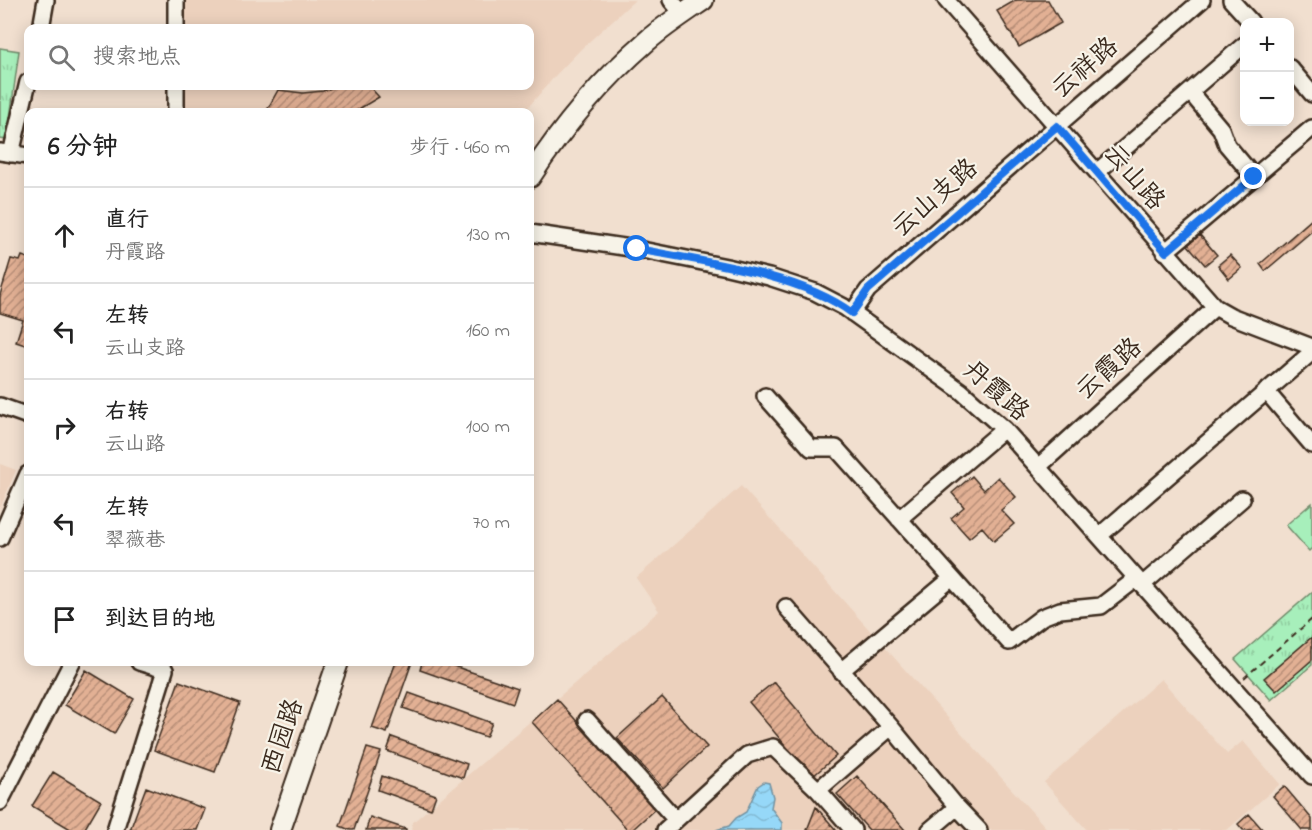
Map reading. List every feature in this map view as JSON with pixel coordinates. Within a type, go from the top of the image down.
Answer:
[{"type":"main road","points":[[534,171],[569,121],[591,95],[648,40],[703,0]]},
{"type":"main road","points":[[534,151],[560,114],[590,80],[677,2]]},
{"type":"main road","name":"西园路","points":[[280,830],[337,666]]},
{"type":"main road","name":"西园路","points":[[292,830],[349,666]]},
{"type":"street","points":[[42,24],[46,0]]},
{"type":"street","points":[[176,0],[176,24]]},
{"type":"street","name":"云山路","points":[[946,0],[1215,307],[1231,316],[1312,347]]},
{"type":"street","name":"云祥路","points":[[1057,126],[1202,0]]},
{"type":"street","points":[[1231,0],[1247,18]]},
{"type":"street","points":[[1097,172],[1240,49]]},
{"type":"street","points":[[1293,72],[1312,94]]},
{"type":"street","points":[[24,155],[6,153],[26,90]]},
{"type":"street","points":[[176,90],[176,108]]},
{"type":"street","points":[[1190,92],[1221,129],[1227,145],[1254,177]]},
{"type":"street","name":"云山支路","points":[[852,313],[868,290],[1057,126]]},
{"type":"street","points":[[1166,252],[1312,128]]},
{"type":"street","name":"丹霞路","points":[[534,234],[637,249],[769,277],[815,292],[852,313],[962,391],[1004,429],[1312,776]]},
{"type":"street","name":"云霞路","points":[[1038,467],[1215,307]]},
{"type":"street","points":[[1099,536],[1312,352]]},
{"type":"street","points":[[1266,391],[1312,445]]},
{"type":"street","points":[[765,396],[811,448],[836,448],[1009,642],[1042,617],[1060,610],[1101,606],[1139,582],[1242,499]]},
{"type":"street","points":[[0,406],[24,415]]},
{"type":"street","points":[[899,519],[1004,429]]},
{"type":"street","points":[[0,538],[24,498]]},
{"type":"street","points":[[841,671],[952,578]]},
{"type":"street","points":[[786,608],[979,830]]},
{"type":"street","points":[[0,802],[70,666]]},
{"type":"street","points":[[115,830],[166,666]]},
{"type":"street","points":[[587,720],[670,825],[747,755],[773,747],[818,790],[853,830]]},
{"type":"street","points":[[818,790],[891,727]]},
{"type":"street","points":[[930,830],[957,807]]},
{"type":"path","points":[[1233,688],[1312,619]]},
{"type":"shaded area","points":[[182,0],[635,0],[581,49],[527,108],[182,108],[182,90],[534,90],[534,24],[182,24]]},
{"type":"shaded area","points":[[0,464],[16,470],[0,509]]},
{"type":"shaded area","points":[[741,486],[1048,830],[411,830],[412,823],[659,611],[636,578]]},
{"type":"shaded area","points":[[1161,679],[1227,754],[1243,741],[1280,784],[1227,830],[1087,830],[1044,782]]},
{"type":"green space","points":[[0,48],[19,51],[7,140],[0,139]]},
{"type":"green space","points":[[1312,503],[1312,548],[1309,551],[1286,525]]},
{"type":"green space","points":[[1312,592],[1312,665],[1271,700],[1235,659]]},
{"type":"water","points":[[764,782],[769,783],[773,797],[771,808],[782,823],[782,830],[716,830],[729,826],[746,812],[758,786]]},
{"type":"building","points":[[1016,0],[1048,0],[1061,23],[1019,47],[997,11]]},
{"type":"building","points":[[278,90],[303,93],[373,90],[379,97],[361,108],[268,108]]},
{"type":"building","points":[[1312,219],[1312,231],[1265,271],[1260,264]]},
{"type":"building","points":[[1200,235],[1217,255],[1205,265],[1188,245]]},
{"type":"building","points":[[1230,255],[1242,268],[1229,279],[1218,265]]},
{"type":"building","points":[[22,256],[24,257],[24,345],[16,342],[23,320],[0,313],[0,295],[11,259],[20,261]]},
{"type":"building","points":[[972,476],[984,490],[998,477],[1016,497],[1001,510],[1014,524],[994,541],[982,527],[969,538],[951,518],[964,507],[952,493]]},
{"type":"building","points":[[1312,637],[1312,660],[1276,691],[1264,678]]},
{"type":"building","points":[[395,666],[411,666],[387,733],[372,728]]},
{"type":"building","points":[[421,666],[454,666],[518,688],[513,703],[420,670]]},
{"type":"building","points":[[86,670],[134,699],[114,734],[65,705]]},
{"type":"building","points":[[179,681],[240,703],[215,772],[154,750]]},
{"type":"building","points":[[774,682],[836,756],[812,777],[749,702]]},
{"type":"building","points":[[409,693],[492,723],[486,737],[403,708]]},
{"type":"building","points":[[662,697],[707,747],[663,788],[617,738]]},
{"type":"building","points":[[557,699],[655,809],[632,830],[628,830],[532,722]]},
{"type":"building","points":[[392,737],[467,764],[463,778],[387,751]]},
{"type":"building","points":[[367,748],[381,752],[354,830],[350,830],[340,826]]},
{"type":"building","points":[[53,772],[101,801],[84,830],[72,830],[32,806]]},
{"type":"building","points":[[382,776],[436,795],[431,809],[378,790]]},
{"type":"building","points":[[857,776],[905,830],[869,830],[837,794]]},
{"type":"building","points":[[1284,786],[1312,819],[1312,830],[1302,830],[1273,796]]},
{"type":"building","points":[[146,787],[205,809],[197,830],[130,830]]},
{"type":"building","points":[[816,807],[836,830],[807,830]]},
{"type":"building","points":[[1249,814],[1263,830],[1243,830],[1238,824]]},
{"type":"building","points":[[370,817],[406,829],[406,830],[366,830]]},
{"type":"route","points":[[637,249],[769,277],[815,292],[852,313],[868,290],[1057,126],[1166,252],[1254,177]]}]
